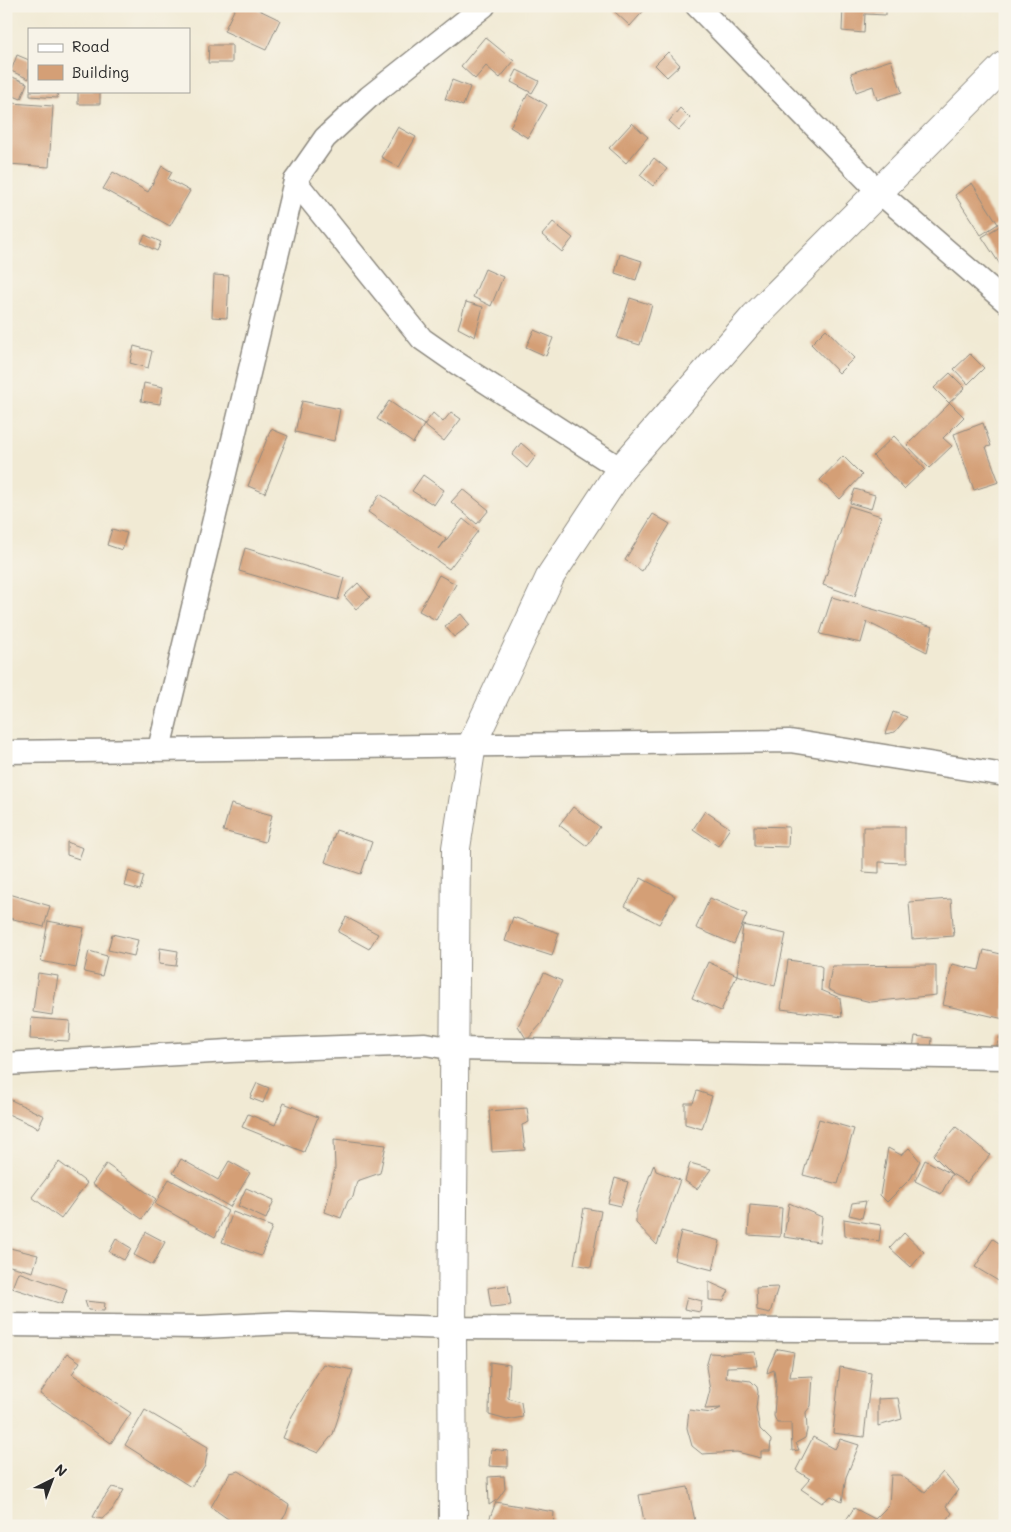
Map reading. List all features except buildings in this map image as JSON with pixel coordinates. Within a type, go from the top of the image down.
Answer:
[{"type":"street","points":[[696,6],[879,192],[1005,302]]},
{"type":"street","points":[[159,749],[294,181],[325,138],[471,8]]},
{"type":"street","points":[[453,1526],[452,1328],[456,848],[472,744],[552,575],[620,469],[755,316],[1005,66]]},
{"type":"street","points":[[294,181],[422,339],[620,469]]},
{"type":"street","points":[[6,752],[790,741],[1005,775]]},
{"type":"street","points":[[6,1064],[229,1051],[425,1044],[455,1049],[1005,1058]]},
{"type":"street","points":[[6,1325],[202,1328],[288,1322],[452,1328],[1005,1331]]}]
